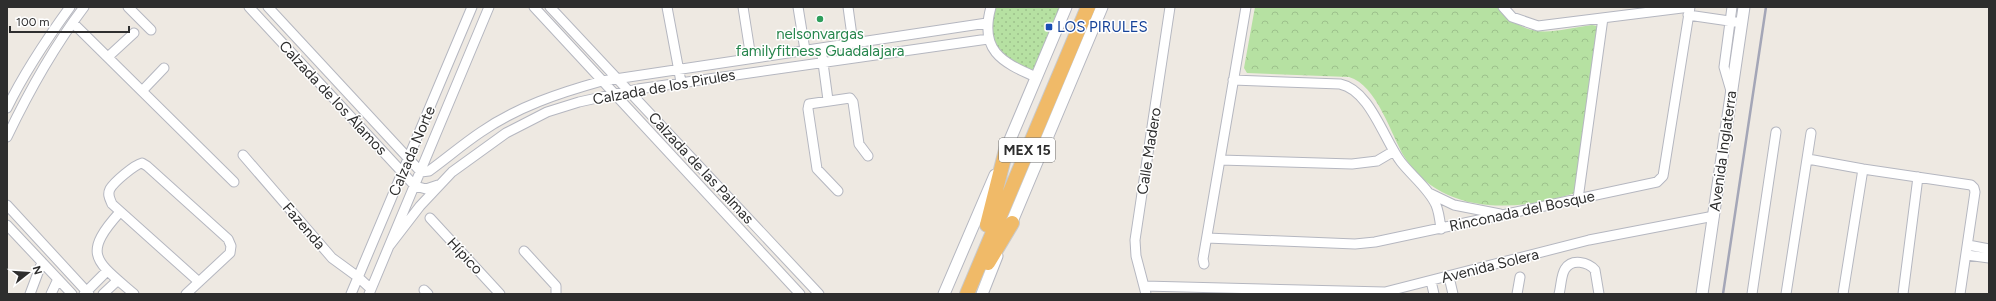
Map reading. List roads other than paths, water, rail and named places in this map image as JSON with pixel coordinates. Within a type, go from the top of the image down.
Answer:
[{"type":"highway","name":"MEX 15","points":[[958,294],[1079,7]]},
{"type":"highway","name":"MEX 15","points":[[968,294],[1088,7]]},
{"type":"highway","points":[[987,225],[1007,146]]},
{"type":"highway","points":[[968,294],[1012,223]]},
{"type":"street","points":[[7,108],[20,80],[70,7]]},
{"type":"street","points":[[128,7],[151,30]]},
{"type":"street","name":"Calzada de los Álamos","points":[[249,7],[415,186]]},
{"type":"street","name":"Calzada de los Álamos","points":[[268,7],[421,172]]},
{"type":"street","name":"Calzada Norte","points":[[351,294],[472,7]]},
{"type":"street","name":"Calzada Norte","points":[[370,292],[489,7]]},
{"type":"street","name":"Calzada de las Palmas","points":[[534,7],[800,294]]},
{"type":"street","name":"Calzada de las Palmas","points":[[550,7],[819,294]]},
{"type":"street","points":[[667,7],[681,82]]},
{"type":"street","points":[[743,7],[751,58]]},
{"type":"street","points":[[798,7],[805,50]]},
{"type":"street","points":[[848,7],[854,43]]},
{"type":"street","points":[[981,7],[990,10],[988,22],[988,39],[990,45],[1001,58],[1020,71],[1036,78]]},
{"type":"street","points":[[944,294],[1066,7]]},
{"type":"street","points":[[982,294],[1102,7]]},
{"type":"street","name":"Calle Madero","points":[[1145,290],[1136,256],[1135,240],[1170,7]]},
{"type":"street","points":[[1204,264],[1203,258],[1246,7]]},
{"type":"street","points":[[1503,7],[1512,17],[1538,26],[1689,10],[1736,21],[1732,7]]},
{"type":"street","name":"Avenida Inglaterra","points":[[1702,294],[1731,91],[1736,21],[1744,7]]},
{"type":"street","points":[[7,137],[35,81],[73,23],[80,8]]},
{"type":"street","name":"Rinconada del Bosque","points":[[1207,238],[1355,244],[1393,239],[1657,182],[1663,176],[1689,10]]},
{"type":"street","points":[[1578,199],[1603,18]]},
{"type":"street","name":"Calzada de los Pirules","points":[[421,172],[429,171],[481,132],[511,114],[544,98],[602,81],[988,22]]},
{"type":"street","points":[[73,23],[109,56],[234,182]]},
{"type":"street","points":[[280,40],[289,30]]},
{"type":"street","points":[[109,56],[134,33]]},
{"type":"street","name":"Calzada de los Pirules","points":[[390,245],[420,206],[441,183],[506,133],[547,112],[579,102],[614,94],[681,82],[988,39]]},
{"type":"street","points":[[821,48],[828,100]]},
{"type":"street","points":[[143,90],[164,68]]},
{"type":"street","points":[[1233,80],[1340,84],[1351,88],[1375,115],[1394,151],[1417,182],[1428,193],[1436,206],[1441,229]]},
{"type":"street","points":[[838,191],[817,169],[808,109],[809,104],[846,97],[850,98],[853,102],[859,144],[868,156]]},
{"type":"street","points":[[1752,294],[1776,132]]},
{"type":"street","points":[[1786,294],[1811,133]]},
{"type":"street","points":[[1220,160],[1352,164],[1377,161],[1394,151]]},
{"type":"street","name":"Fazenda","points":[[243,155],[332,258],[358,276],[370,292]]},
{"type":"street","points":[[1808,159],[1863,169],[1971,185],[1975,192],[1960,294]]},
{"type":"street","points":[[186,294],[230,253],[231,246],[228,239],[142,163],[136,164],[110,189],[108,197],[112,204],[120,212],[198,282]]},
{"type":"street","points":[[1843,294],[1863,169]]},
{"type":"street","points":[[1903,294],[1918,177]]},
{"type":"street","points":[[415,186],[426,189],[441,183]]},
{"type":"street","points":[[1428,193],[1454,205],[1509,214]]},
{"type":"street","points":[[7,205],[87,293],[107,271]]},
{"type":"street","points":[[731,220],[740,211]]},
{"type":"street","points":[[120,212],[105,229],[98,241],[97,251],[99,262],[107,271],[134,294]]},
{"type":"street","name":"Avenida Solera","points":[[1145,290],[1375,292],[1398,289],[1589,240],[1714,216]]},
{"type":"street","name":"Hípico","points":[[430,218],[500,294]]},
{"type":"street","points":[[7,225],[72,294]]},
{"type":"street","points":[[1967,250],[1989,249]]},
{"type":"street","points":[[1967,250],[1989,258]]},
{"type":"street","points":[[524,251],[556,286],[556,294]]},
{"type":"street","points":[[30,294],[42,262]]},
{"type":"street","points":[[1560,294],[1564,270],[1568,265],[1579,262],[1585,263],[1595,270],[1597,292]]},
{"type":"street","points":[[1449,276],[1453,294]]},
{"type":"street","points":[[1517,294],[1520,278]]},
{"type":"street","points":[[51,294],[58,279]]},
{"type":"street","points":[[103,294],[118,280]]},
{"type":"street","points":[[1430,281],[1434,294]]},
{"type":"railway","points":[[1723,294],[1766,7]]},
{"type":"place","name":"nelsonvargas familyfitness Guadalajara","points":[[820,19]]},
{"type":"place","name":"LOS PIRULES","points":[[1049,27]]}]
